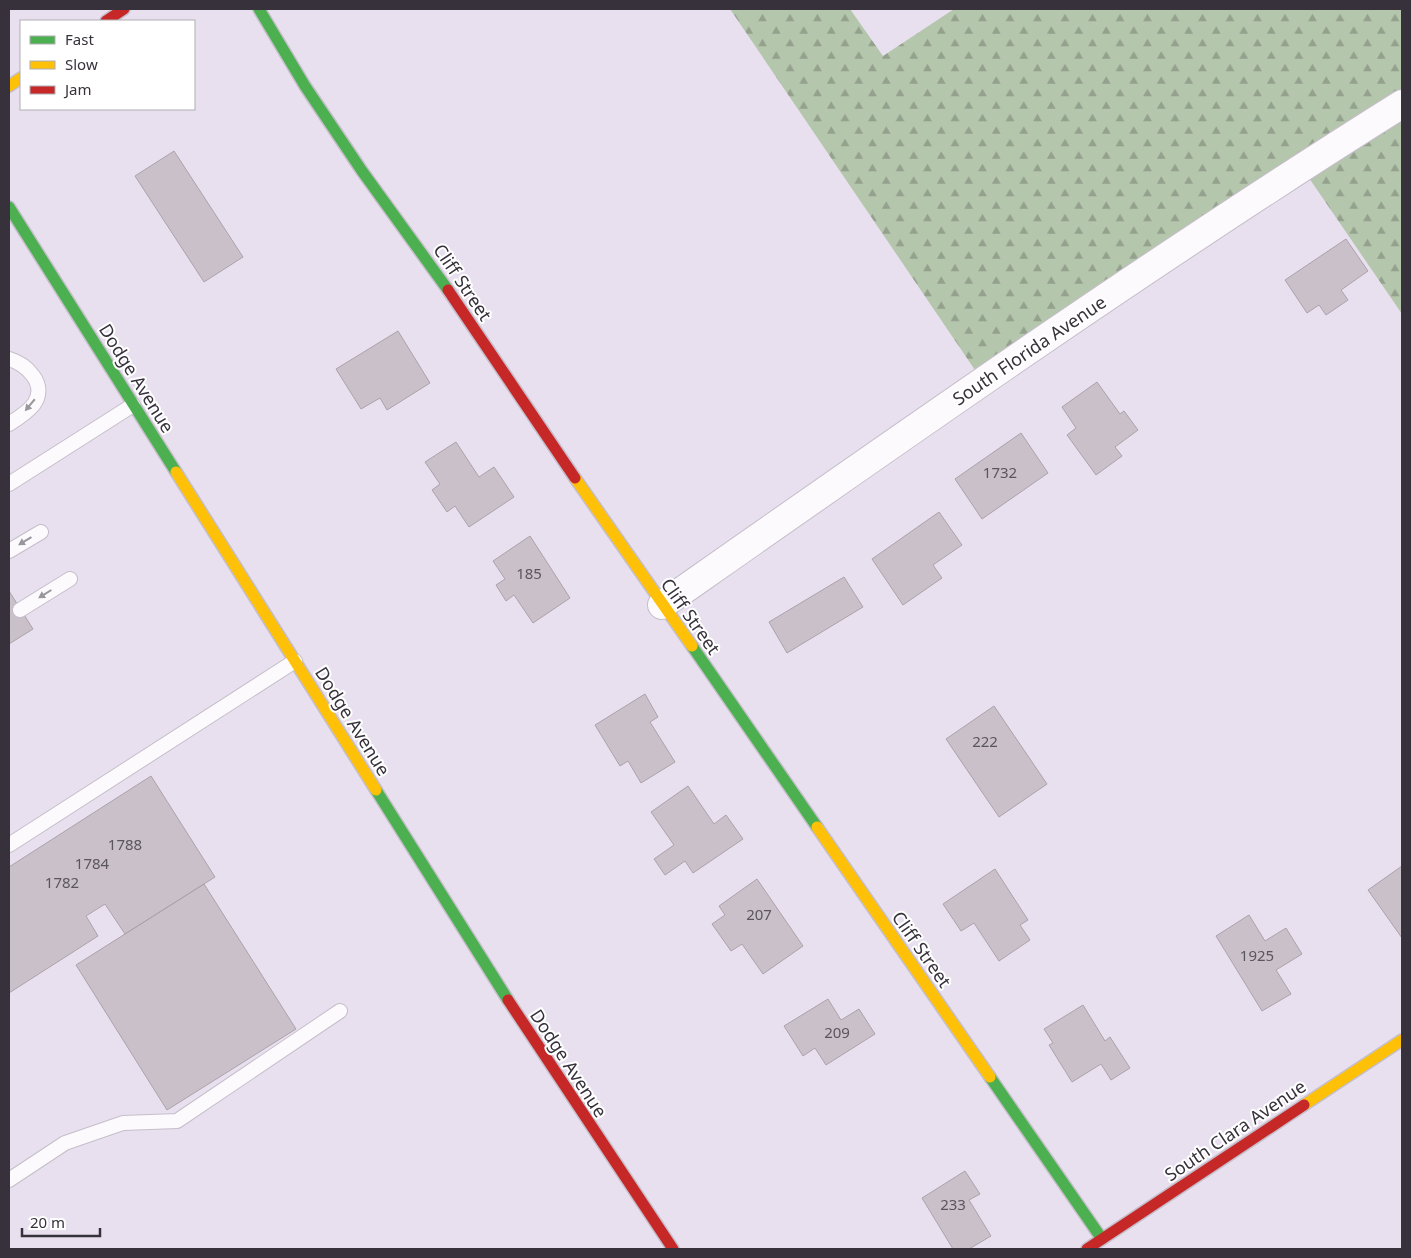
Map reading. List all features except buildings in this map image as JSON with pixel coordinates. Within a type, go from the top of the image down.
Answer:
[{"type":"main road","points":[[108,20],[124,9]]},
{"type":"main road","name":"Cliff Street","points":[[259,9],[305,86],[356,163],[439,276],[522,402],[1102,1239]]},
{"type":"main road","points":[[9,86],[20,79]]},
{"type":"main road","name":"Dodge Avenue","points":[[9,207],[544,1057],[673,1249]]},
{"type":"main road","name":"South Clara Avenue","points":[[1087,1249],[1402,1040]]},
{"type":"street","name":"South Florida Avenue","points":[[662,604],[1008,364],[1304,165],[1402,104]]},
{"type":"lane","points":[[9,359],[20,362],[33,375],[39,391],[34,403],[9,424]]},
{"type":"lane","points":[[9,484],[133,405]]},
{"type":"lane","points":[[9,551],[41,532]]},
{"type":"lane","points":[[20,610],[70,579]]},
{"type":"lane","points":[[9,845],[295,661]]},
{"type":"lane","points":[[9,1180],[65,1143],[123,1123],[177,1121],[340,1011]]},
{"type":"green space","points":[[730,9],[850,9],[883,56],[954,9],[1402,9],[1402,89],[1297,154],[975,370]]},
{"type":"green space","points":[[1402,120],[1402,314],[1309,178]]},
{"type":"traffic: fast","points":[[259,9],[305,86],[362,171],[448,290]]},
{"type":"traffic: fast","points":[[9,207],[176,472]]},
{"type":"traffic: fast","points":[[692,646],[817,827]]},
{"type":"traffic: fast","points":[[376,790],[508,1000]]},
{"type":"traffic: fast","points":[[990,1077],[1102,1239]]},
{"type":"traffic: slow","points":[[9,86],[20,79]]},
{"type":"traffic: slow","points":[[176,472],[376,790]]},
{"type":"traffic: slow","points":[[575,478],[692,646]]},
{"type":"traffic: slow","points":[[817,827],[990,1077]]},
{"type":"traffic: slow","points":[[1304,1105],[1402,1040]]},
{"type":"traffic: jam","points":[[108,20],[124,9]]},
{"type":"traffic: jam","points":[[448,290],[575,478]]},
{"type":"traffic: jam","points":[[508,1000],[673,1249]]},
{"type":"traffic: jam","points":[[1087,1249],[1304,1105]]}]
